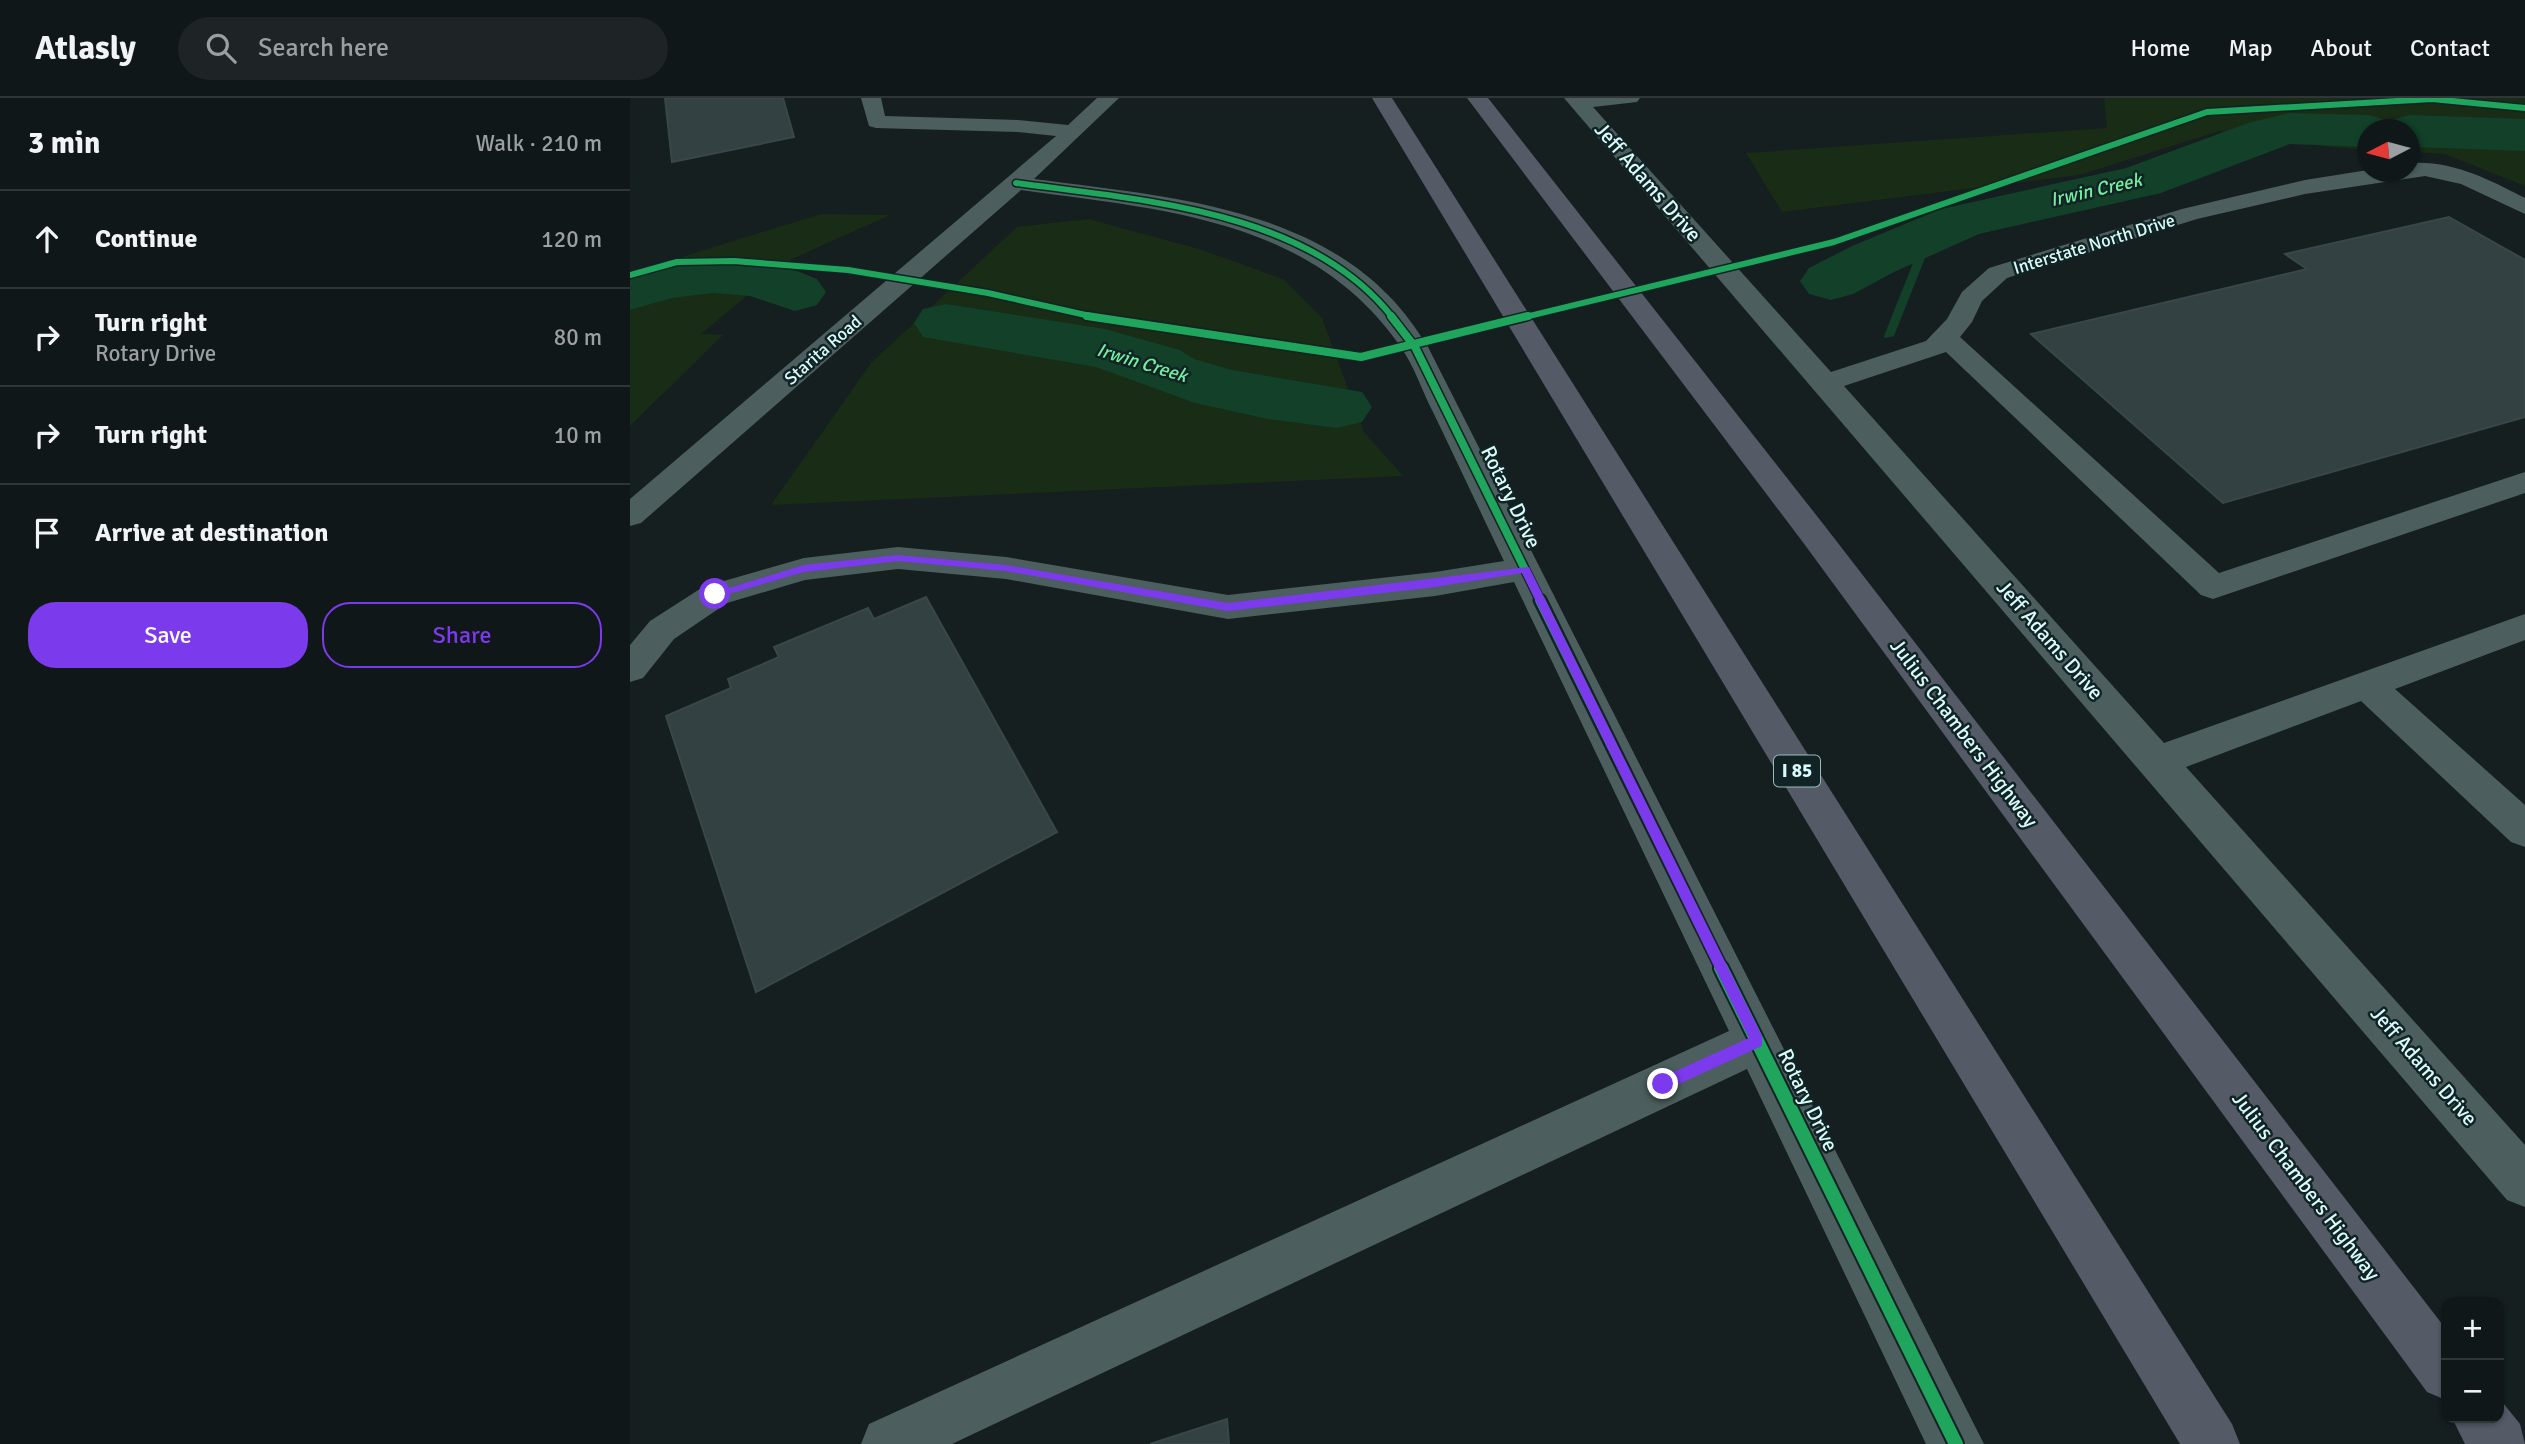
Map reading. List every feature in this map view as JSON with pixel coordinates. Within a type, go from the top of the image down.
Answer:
[{"type":"highway","name":"I 85","points":[[1382,98],[2212,1444]]},
{"type":"highway","name":"Julius Chambers Highway","points":[[1477,98],[1813,533],[2441,1366]]},
{"type":"highway","points":[[2484,1423],[2500,1444]]},
{"type":"street","points":[[871,98],[876,122],[1018,126],[1073,132]]},
{"type":"street","name":"Starita Road","points":[[630,516],[1016,183],[1109,98]]},
{"type":"street","points":[[1576,100],[1630,98]]},
{"type":"street","name":"Jeff Adams Drive","points":[[1576,100],[2525,1182]]},
{"type":"street","name":"Interstate North Drive","points":[[2420,170],[2441,169],[2461,175],[2525,207]]},
{"type":"street","name":"Interstate North Drive","points":[[1825,383],[1936,347],[1959,322],[1971,297],[1998,273],[2190,214],[2305,187],[2357,178]]},
{"type":"street","name":"Rotary Drive","points":[[1016,183],[1162,205],[1234,220],[1292,239],[1363,284],[1402,324],[1956,1444]]},
{"type":"street","points":[[1945,337],[2213,587],[2519,491]]},
{"type":"street","points":[[630,669],[662,629],[715,594],[804,569],[898,558],[1006,568],[1228,607],[1435,584],[1525,569]]},
{"type":"street","points":[[2156,762],[2525,627]]},
{"type":"street","points":[[2367,685],[2525,830]]},
{"type":"street","points":[[889,1444],[1757,1041]]},
{"type":"green space","points":[[2104,98],[2525,98],[2525,186],[2445,154],[2420,153],[2420,119],[2357,119],[2357,149],[2220,131],[2079,175],[1782,212],[1746,153],[2107,128]]},
{"type":"green space","points":[[821,214],[890,215],[792,259],[701,334],[723,335],[630,426],[630,273]]},
{"type":"green space","points":[[1088,219],[1199,249],[1283,279],[1322,318],[1364,432],[1403,476],[771,505],[871,363],[1017,227]]},
{"type":"building","points":[[665,98],[783,98],[794,137],[672,162]]},
{"type":"building","points":[[2449,217],[2525,260],[2525,417],[2223,503],[2031,334],[2307,269],[2285,254]]},
{"type":"building","points":[[926,597],[1057,832],[756,992],[666,716],[731,688],[728,679],[779,657],[774,647],[868,608],[874,619]]},
{"type":"building","points":[[1227,1419],[1229,1444],[1150,1444]]},
{"type":"waterway","name":"Irwin Creek","points":[[1831,281],[1873,259],[1961,221],[2141,181],[2266,134],[2289,128],[2357,131]]},
{"type":"waterway","name":"Irwin Creek","points":[[2420,131],[2525,135]]},
{"type":"waterway","points":[[1889,336],[1930,233]]},
{"type":"waterway","name":"Irwin Creek","points":[[630,291],[671,279],[734,275],[754,278],[795,292]]},
{"type":"waterway","name":"Irwin Creek","points":[[946,323],[1105,349],[1156,364],[1170,373],[1219,388],[1337,407]]},
{"type":"cycle path","points":[[630,275],[677,262],[734,261],[848,270],[988,293],[1078,315],[1361,357],[1834,242],[2207,112],[2432,99],[2525,108]]},
{"type":"cycle path","points":[[1016,183],[1183,208],[1238,222],[1290,240],[1338,267],[1380,301],[1415,347],[1956,1444]]},
{"type":"route","points":[[715,594],[804,569],[898,558],[1006,568],[1228,607],[1435,584],[1525,569],[1757,1041],[1663,1084]]}]
